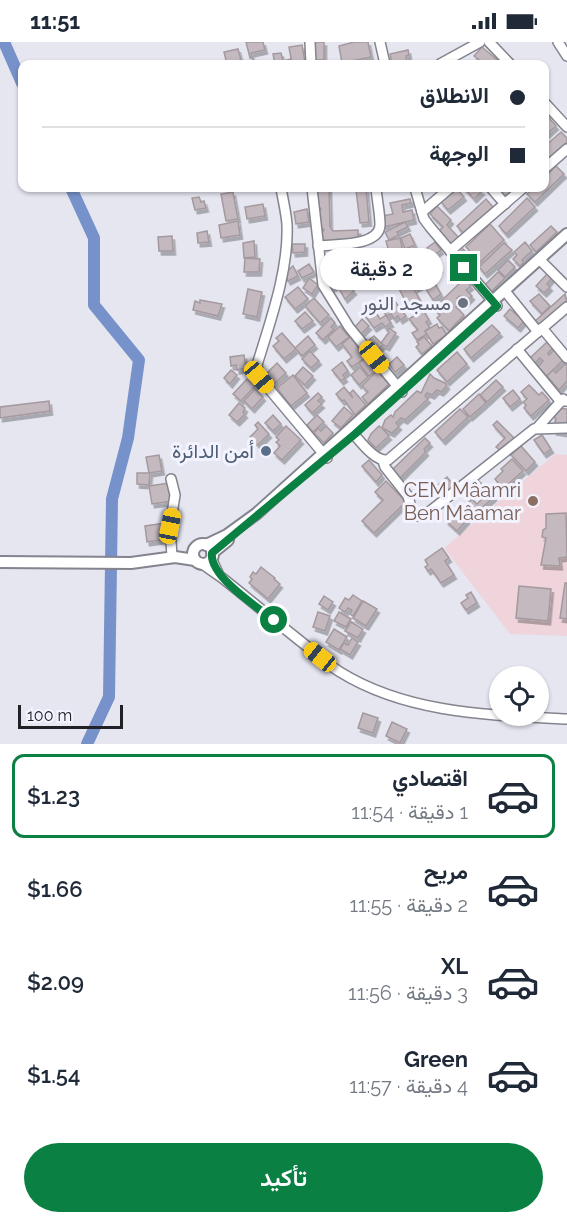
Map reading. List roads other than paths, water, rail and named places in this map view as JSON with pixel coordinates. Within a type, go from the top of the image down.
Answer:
[{"type":"main road","points":[[174,557],[207,563],[210,552],[326,456],[542,261],[567,234]]},
{"type":"main road","points":[[542,261],[567,243]]},
{"type":"main road","points":[[0,562],[131,563],[174,557],[200,545],[210,552]]},
{"type":"main road","points":[[195,548],[193,554],[198,562]]},
{"type":"street","points":[[310,42],[311,60]]},
{"type":"street","points":[[380,42],[385,60]]},
{"type":"street","points":[[447,60],[480,42]]},
{"type":"street","points":[[489,42],[506,60]]},
{"type":"street","points":[[558,42],[567,56]]},
{"type":"street","points":[[549,107],[567,127]]},
{"type":"street","points":[[549,165],[567,149]]},
{"type":"street","points":[[282,192],[287,225],[284,258],[277,297],[256,365],[257,371],[259,377],[326,456]]},
{"type":"street","points":[[312,192],[322,285],[349,327],[400,389]]},
{"type":"street","points":[[318,246],[366,241],[374,237],[380,226],[376,192]]},
{"type":"street","points":[[416,192],[422,212],[430,227],[495,304]]},
{"type":"street","points":[[422,212],[445,192]]},
{"type":"street","points":[[494,192],[505,204]]},
{"type":"street","points":[[450,251],[518,192]]},
{"type":"street","points":[[542,261],[567,287]]},
{"type":"street","points":[[506,294],[567,358]]},
{"type":"street","points":[[383,461],[388,460],[567,307]]},
{"type":"street","points":[[517,349],[565,399],[537,428]]},
{"type":"street","points":[[352,432],[383,461],[384,467],[408,496],[412,512],[418,516],[429,512],[527,432],[537,428],[567,428]]},
{"type":"street","points":[[171,479],[175,495],[170,526],[174,557]]},
{"type":"street","points":[[210,552],[221,577]]},
{"type":"street","points":[[198,562],[221,577],[339,672],[364,685],[396,698],[433,707],[492,716],[567,718]]},
{"type":"waterway","points":[[4,42],[18,74]]},
{"type":"waterway","points":[[73,192],[94,238],[94,305],[139,360],[128,438],[112,499],[109,697],[87,744]]},
{"type":"place","name":"مسجد النور","points":[[463,303]]},
{"type":"place","name":"أمن الدائرة","points":[[266,451]]},
{"type":"place","name":"CEM Mâamri Ben Mâamar","points":[[533,501]]}]
